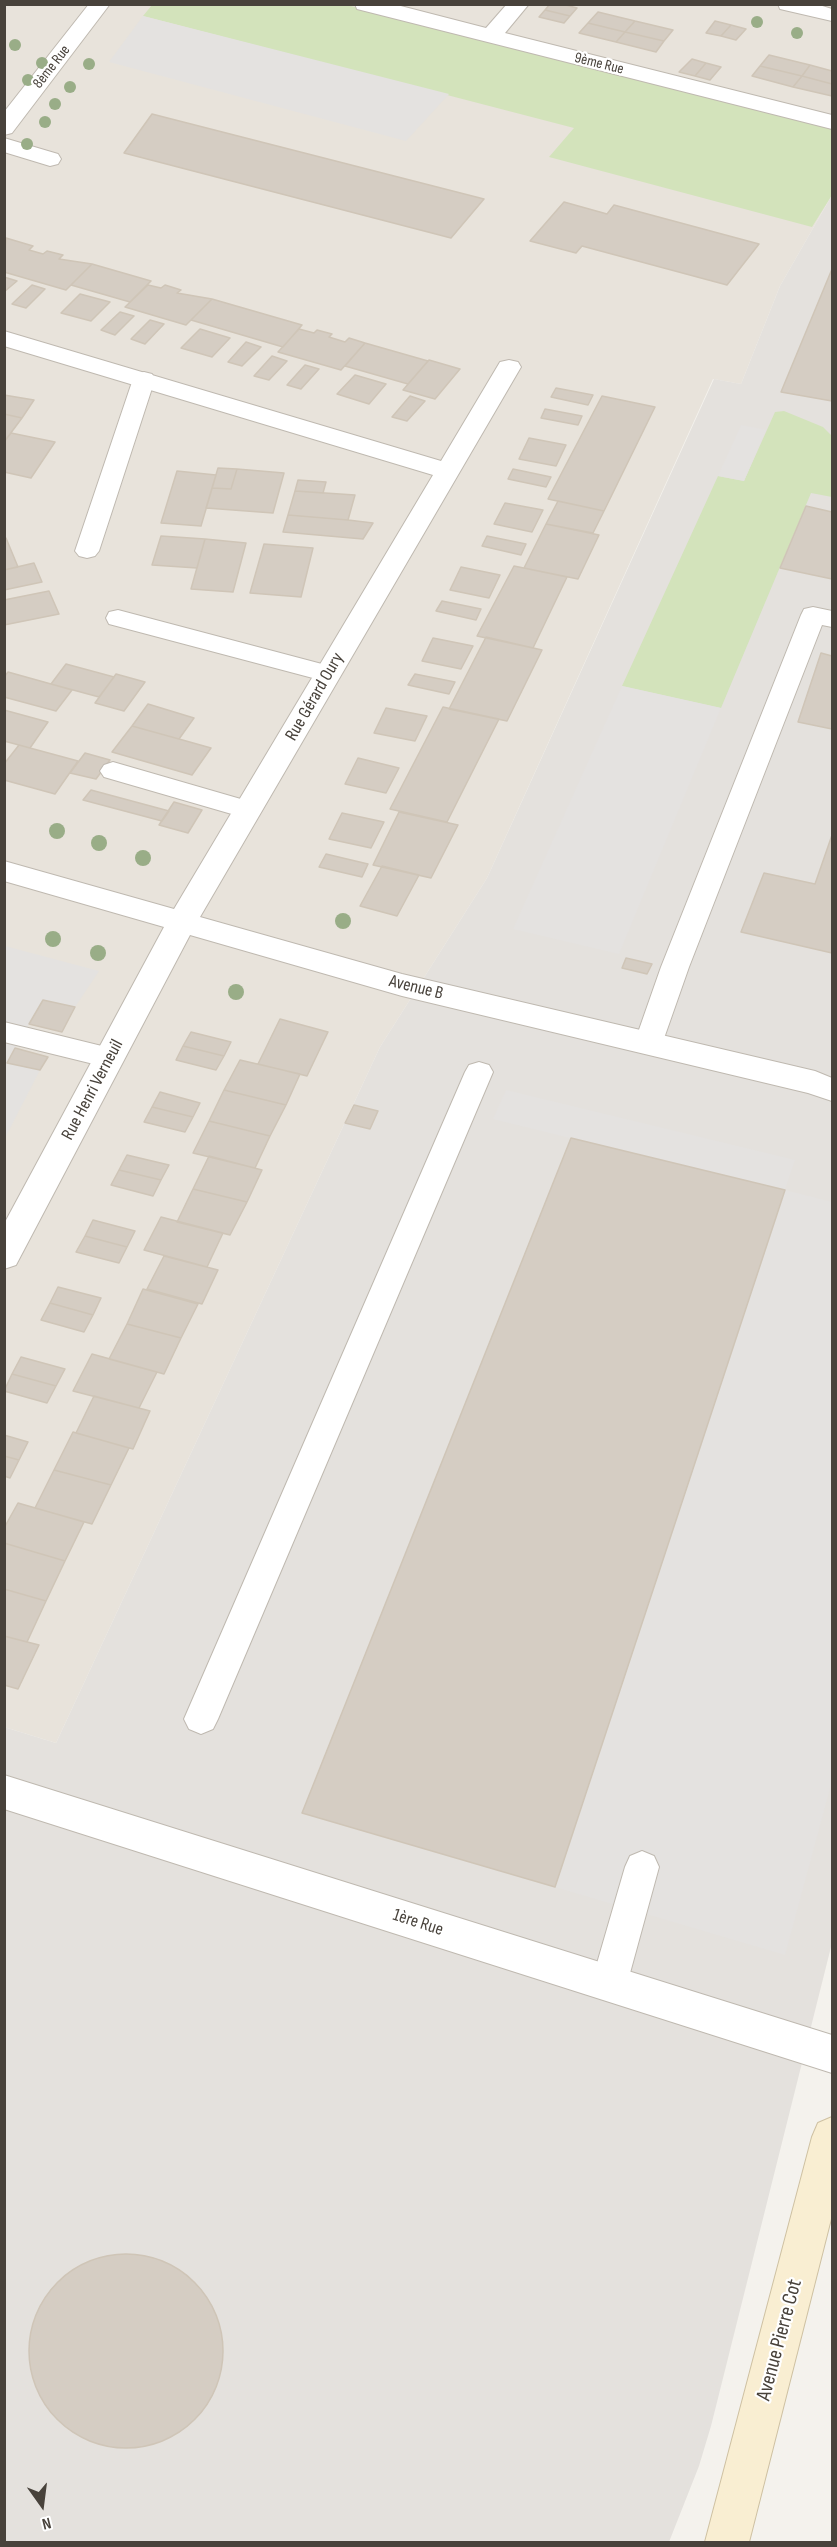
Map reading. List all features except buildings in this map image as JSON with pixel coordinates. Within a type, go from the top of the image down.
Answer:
[{"type":"street","name":"8ème Rue","points":[[4,128],[100,4]]},
{"type":"street","name":"9ème Rue","points":[[365,4],[832,122]]},
{"type":"street","points":[[490,36],[519,4]]},
{"type":"street","points":[[788,4],[832,15]]},
{"type":"street","points":[[4,145],[50,159]]},
{"type":"street","points":[[4,338],[448,471]]},
{"type":"street","name":"Rue Gérard Oury","points":[[181,923],[509,367]]},
{"type":"street","name":"Avenue B","points":[[4,871],[402,985],[832,1090]]},
{"type":"street","name":"Rue Henri Verneuil","points":[[4,1256],[181,923]]},
{"type":"street","name":"1ère Rue","points":[[4,1792],[832,2054]]},
{"type":"street","name":"Avenue Pierre Cot","points":[[728,2542],[832,2138]]},
{"type":"lane","points":[[87,551],[144,380]]},
{"type":"lane","points":[[648,1044],[675,967],[813,615],[832,619]]},
{"type":"lane","points":[[118,618],[328,674]]},
{"type":"lane","points":[[113,771],[249,810]]},
{"type":"lane","points":[[4,1032],[110,1058]]},
{"type":"lane","points":[[201,1719],[479,1072]]},
{"type":"lane","points":[[609,1984],[642,1867]]},
{"type":"shaded area","points":[[4,5],[832,5],[832,195],[780,286],[741,384],[713,379],[487,878],[380,1047],[56,1743],[4,1727]]},
{"type":"shaded area","points":[[143,16],[449,94],[406,141],[109,62]]},
{"type":"shaded area","points":[[832,195],[832,1943],[699,2466],[669,2542],[5,2542],[4,1727],[56,1743],[380,1047],[487,878],[714,379],[741,384],[780,286]]},
{"type":"shaded area","points":[[741,425],[766,430],[744,481],[718,476]]},
{"type":"shaded area","points":[[622,686],[721,708],[619,954],[513,929]]},
{"type":"shaded area","points":[[5,946],[99,971],[75,1007],[43,1000],[7,1062],[40,1070],[5,1138]]},
{"type":"shaded area","points":[[506,1090],[795,1160],[785,1190],[832,1202],[832,1781],[785,1955],[555,1887],[785,1191],[493,1119]]},
{"type":"green space","points":[[152,5],[347,5],[832,127],[832,195],[812,227],[549,157],[574,128],[143,16]]},
{"type":"green space","points":[[784,411],[823,427],[832,436],[832,497],[811,493],[721,708],[622,686],[718,476],[744,481],[775,412]]}]
